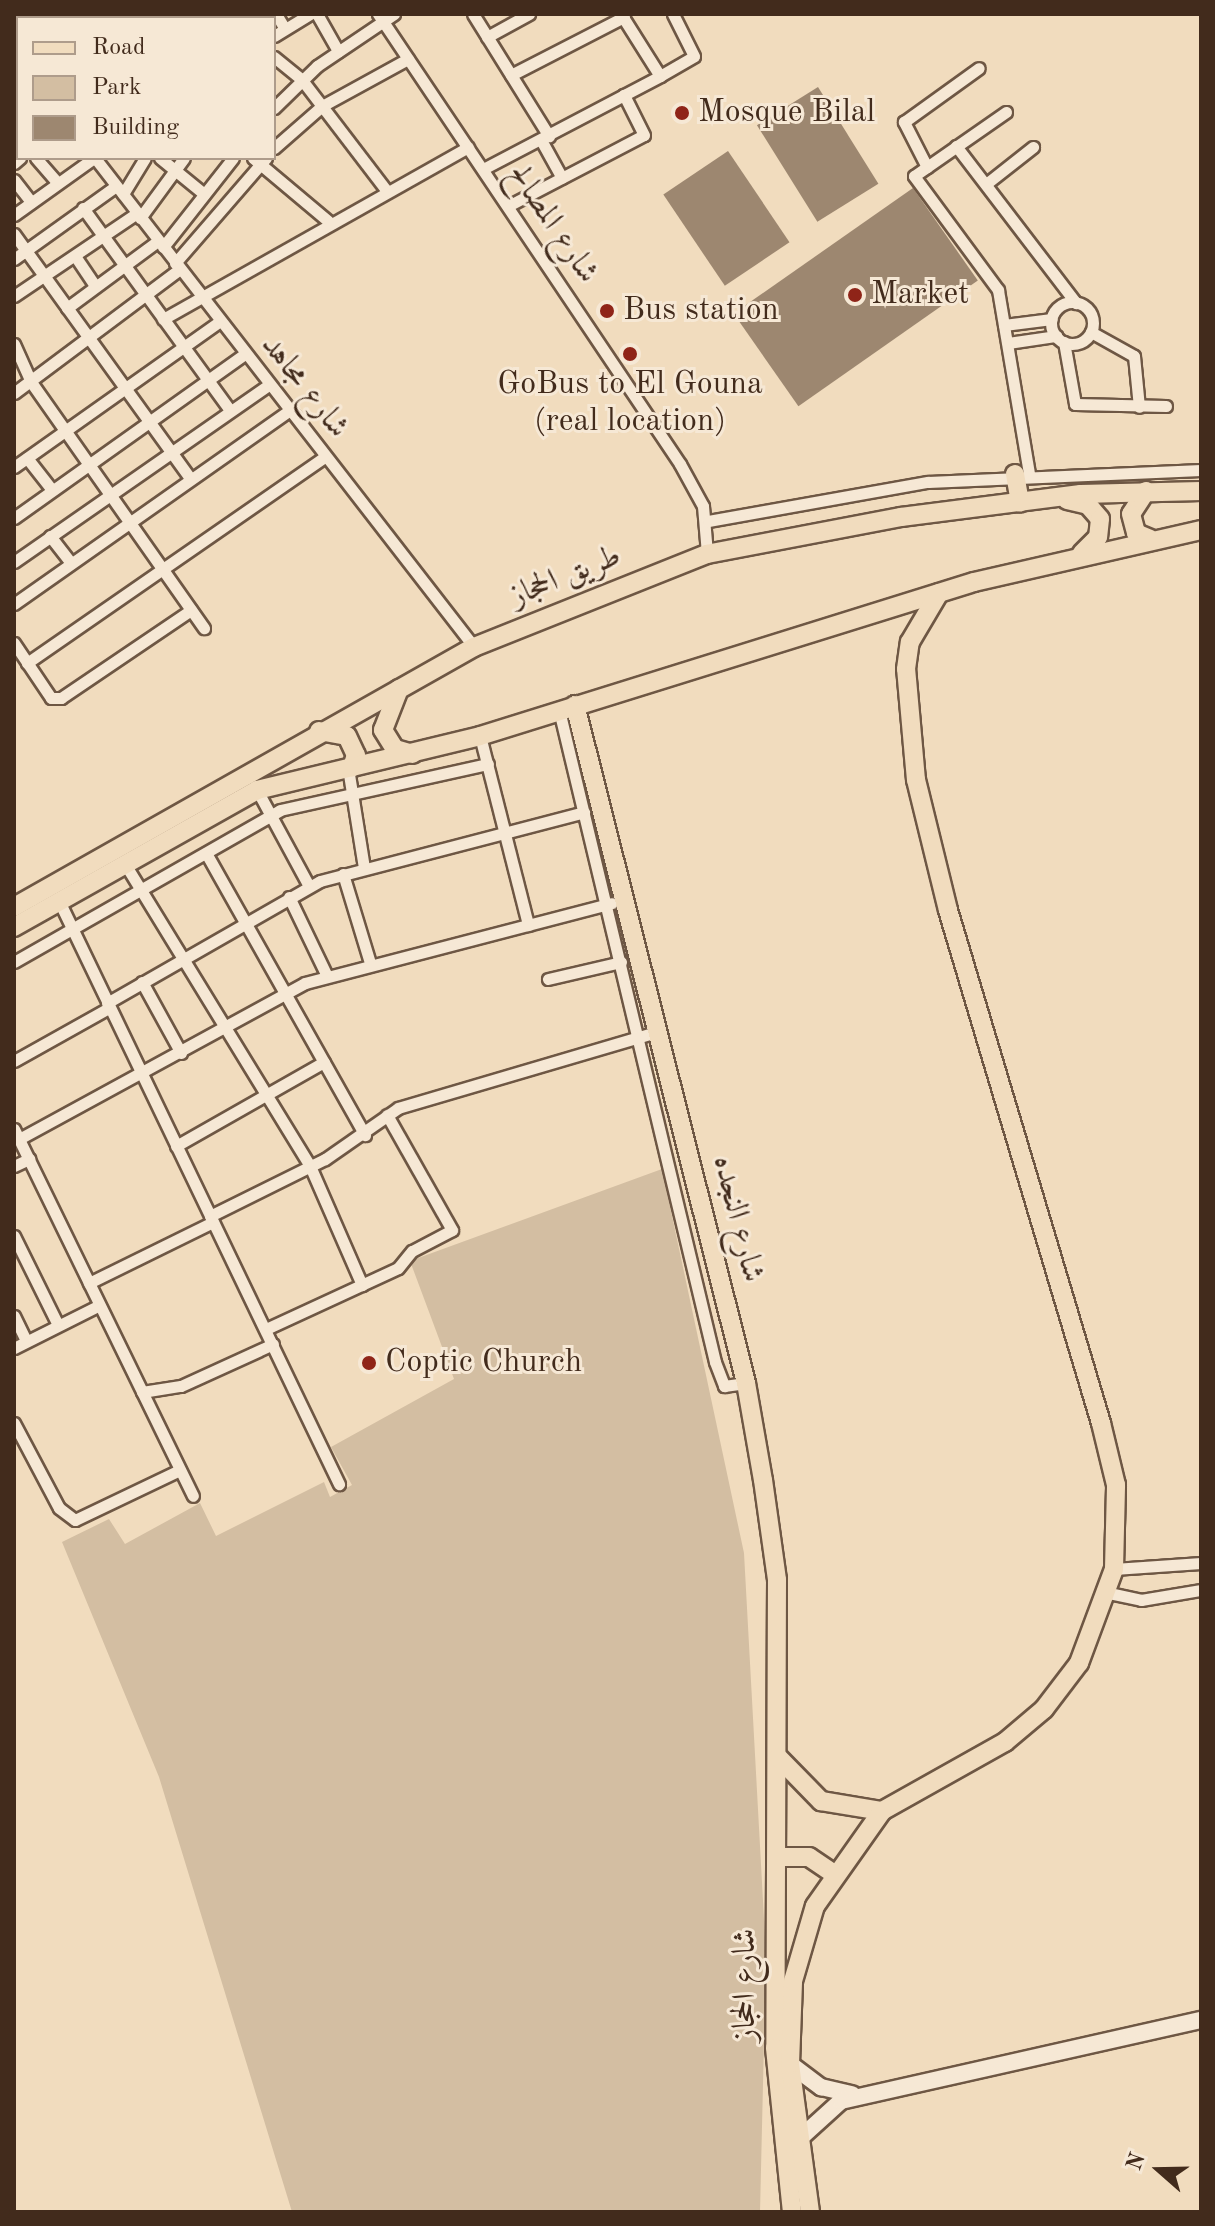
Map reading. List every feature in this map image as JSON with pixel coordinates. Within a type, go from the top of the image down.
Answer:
[{"type":"main road","points":[[1020,503],[1022,474]]},
{"type":"main road","points":[[1146,491],[1131,514],[1136,533],[1150,539]]},
{"type":"main road","name":"طريق الحجاز","points":[[14,907],[319,731],[474,647],[707,554],[873,521],[1056,497],[1201,491]]},
{"type":"main road","points":[[1056,497],[1088,505],[1100,519],[1098,537],[1082,553]]},
{"type":"main road","points":[[14,927],[257,790],[480,736],[939,593],[1082,553],[1201,530]]},
{"type":"main road","points":[[778,1757],[821,1801],[882,1811],[1005,1742],[1044,1709],[1079,1663],[1109,1593],[1114,1569],[1116,1485],[1101,1423],[948,910],[916,780],[906,669],[910,642],[939,593]]},
{"type":"main road","points":[[404,684],[387,706],[383,730],[395,749],[415,754]]},
{"type":"main road","name":"شارع النجده","points":[[567,708],[627,899],[746,1383],[777,1580],[778,1757]]},
{"type":"main road","points":[[319,731],[347,736],[356,755],[350,767]]},
{"type":"main road","name":"شارع الحجاز","points":[[778,1757],[774,2038],[792,2212]]},
{"type":"main road","name":"شارع الحجاز","points":[[810,2212],[790,2064],[801,1941],[833,1873],[882,1811]]},
{"type":"main road","points":[[778,1857],[809,1857],[833,1873]]},
{"type":"street","points":[[276,14],[285,29]]},
{"type":"street","points":[[276,35],[310,14]]},
{"type":"street","points":[[317,14],[338,51]]},
{"type":"street","points":[[276,106],[302,80],[380,18],[394,14]]},
{"type":"street","points":[[473,14],[511,75],[545,138],[562,178]]},
{"type":"street","points":[[487,37],[529,14]]},
{"type":"street","points":[[483,169],[694,56],[673,14]]},
{"type":"street","points":[[511,75],[622,16],[660,76]]},
{"type":"street","name":"شارع المصالح","points":[[380,18],[680,464],[708,521],[707,554]]},
{"type":"street","points":[[276,59],[302,80],[387,191]]},
{"type":"street","points":[[276,146],[322,106],[408,59]]},
{"type":"street","points":[[927,167],[904,122],[979,68]]},
{"type":"street","points":[[508,206],[644,135],[624,95]]},
{"type":"street","points":[[1006,112],[914,176],[998,290],[1008,343],[1022,474]]},
{"type":"street","points":[[956,146],[1076,303],[1089,311],[1091,332]]},
{"type":"street","points":[[163,319],[328,221],[468,147]]},
{"type":"street","points":[[986,184],[1033,147]]},
{"type":"street","points":[[38,160],[58,183]]},
{"type":"street","points":[[14,215],[58,183],[98,160]]},
{"type":"street","name":"شارع مجاهد","points":[[98,160],[324,457],[474,647]]},
{"type":"street","points":[[14,259],[83,208],[119,190],[143,160]]},
{"type":"street","points":[[163,160],[204,194]]},
{"type":"street","points":[[14,296],[138,215],[182,160]]},
{"type":"street","points":[[67,308],[123,265],[160,244],[231,160]]},
{"type":"street","points":[[14,393],[91,337],[178,266],[259,161],[328,221]]},
{"type":"street","points":[[14,180],[31,202]]},
{"type":"street","points":[[83,208],[229,409]]},
{"type":"street","points":[[14,234],[191,479]]},
{"type":"street","points":[[75,256],[95,286]]},
{"type":"street","points":[[1004,325],[1052,319],[1061,306],[1076,303]]},
{"type":"street","points":[[1052,319],[1060,339],[1075,404],[1166,406]]},
{"type":"street","points":[[14,467],[124,383],[220,321]]},
{"type":"street","points":[[1008,343],[1060,339],[1080,342],[1091,332]]},
{"type":"street","points":[[1091,332],[1134,356],[1139,407]]},
{"type":"street","points":[[14,344],[31,382],[133,520],[204,628]]},
{"type":"street","points":[[15,516],[207,377],[245,354]]},
{"type":"street","points":[[14,562],[229,409],[269,385]]},
{"type":"street","points":[[14,604],[289,411]]},
{"type":"street","points":[[27,663],[324,457]]},
{"type":"street","points":[[27,458],[51,489]]},
{"type":"street","points":[[708,521],[1022,474],[1201,470]]},
{"type":"street","points":[[50,536],[71,563]]},
{"type":"street","points":[[14,643],[51,698],[61,698],[191,610]]},
{"type":"street","points":[[567,708],[584,812],[724,1386],[746,1383]]},
{"type":"street","points":[[480,736],[528,925]]},
{"type":"street","points":[[14,962],[270,814],[488,764]]},
{"type":"street","points":[[350,767],[364,868]]},
{"type":"street","points":[[257,790],[309,886]]},
{"type":"street","points":[[14,1061],[108,1006],[142,982],[309,886],[364,868],[584,812]]},
{"type":"street","points":[[206,853],[365,1135]]},
{"type":"street","points":[[125,864],[263,1097],[310,1166],[362,1285]]},
{"type":"street","points":[[343,874],[370,963]]},
{"type":"street","points":[[289,897],[327,976]]},
{"type":"street","points":[[193,1496],[16,1134],[142,1076],[285,992],[370,963],[627,899]]},
{"type":"street","points":[[59,901],[339,1484]]},
{"type":"street","points":[[548,979],[621,962]]},
{"type":"street","points":[[142,982],[181,1053]]},
{"type":"street","points":[[89,1283],[365,1135],[387,1115],[660,1031]]},
{"type":"street","points":[[176,1146],[324,1062]]},
{"type":"street","points":[[266,1329],[362,1285],[453,1228],[387,1115]]},
{"type":"street","points":[[14,1166],[29,1159]]},
{"type":"street","points":[[14,1236],[56,1321]]},
{"type":"street","points":[[14,1348],[56,1321],[98,1306]]},
{"type":"street","points":[[14,1316],[26,1341]]},
{"type":"street","points":[[142,1392],[181,1386],[273,1344]]},
{"type":"street","points":[[14,1423],[59,1508],[75,1520],[180,1470]]},
{"type":"street","points":[[1114,1569],[1201,1563]]},
{"type":"street","points":[[1109,1593],[1141,1600],[1201,1590]]},
{"type":"street","points":[[798,2140],[821,2111],[862,2095],[1201,2020]]},
{"type":"street","points":[[790,2064],[821,2087],[862,2095]]},
{"type":"green space","points":[[662,1169],[744,1553],[766,1956],[760,2212],[292,2212],[159,1777],[62,1542],[109,1519],[125,1544],[200,1503],[216,1536],[324,1482],[330,1497],[352,1485],[331,1447],[454,1379],[410,1261]]},
{"type":"building","name":"Market","points":[[818,87],[878,184],[817,222],[757,125]]},
{"type":"building","name":"Market","points":[[728,151],[790,242],[725,286],[663,195]]},
{"type":"building","name":"Market","points":[[913,188],[978,281],[798,406],[734,314]]},
{"type":"place","name":"Mosque Bilal","points":[[682,113]]},
{"type":"place","name":"Market","points":[[855,295]]},
{"type":"place","name":"Bus station","points":[[607,311]]},
{"type":"place","name":"GoBus to El Gouna (real location)","points":[[630,354]]},
{"type":"place","name":"Coptic Church","points":[[369,1363]]}]
